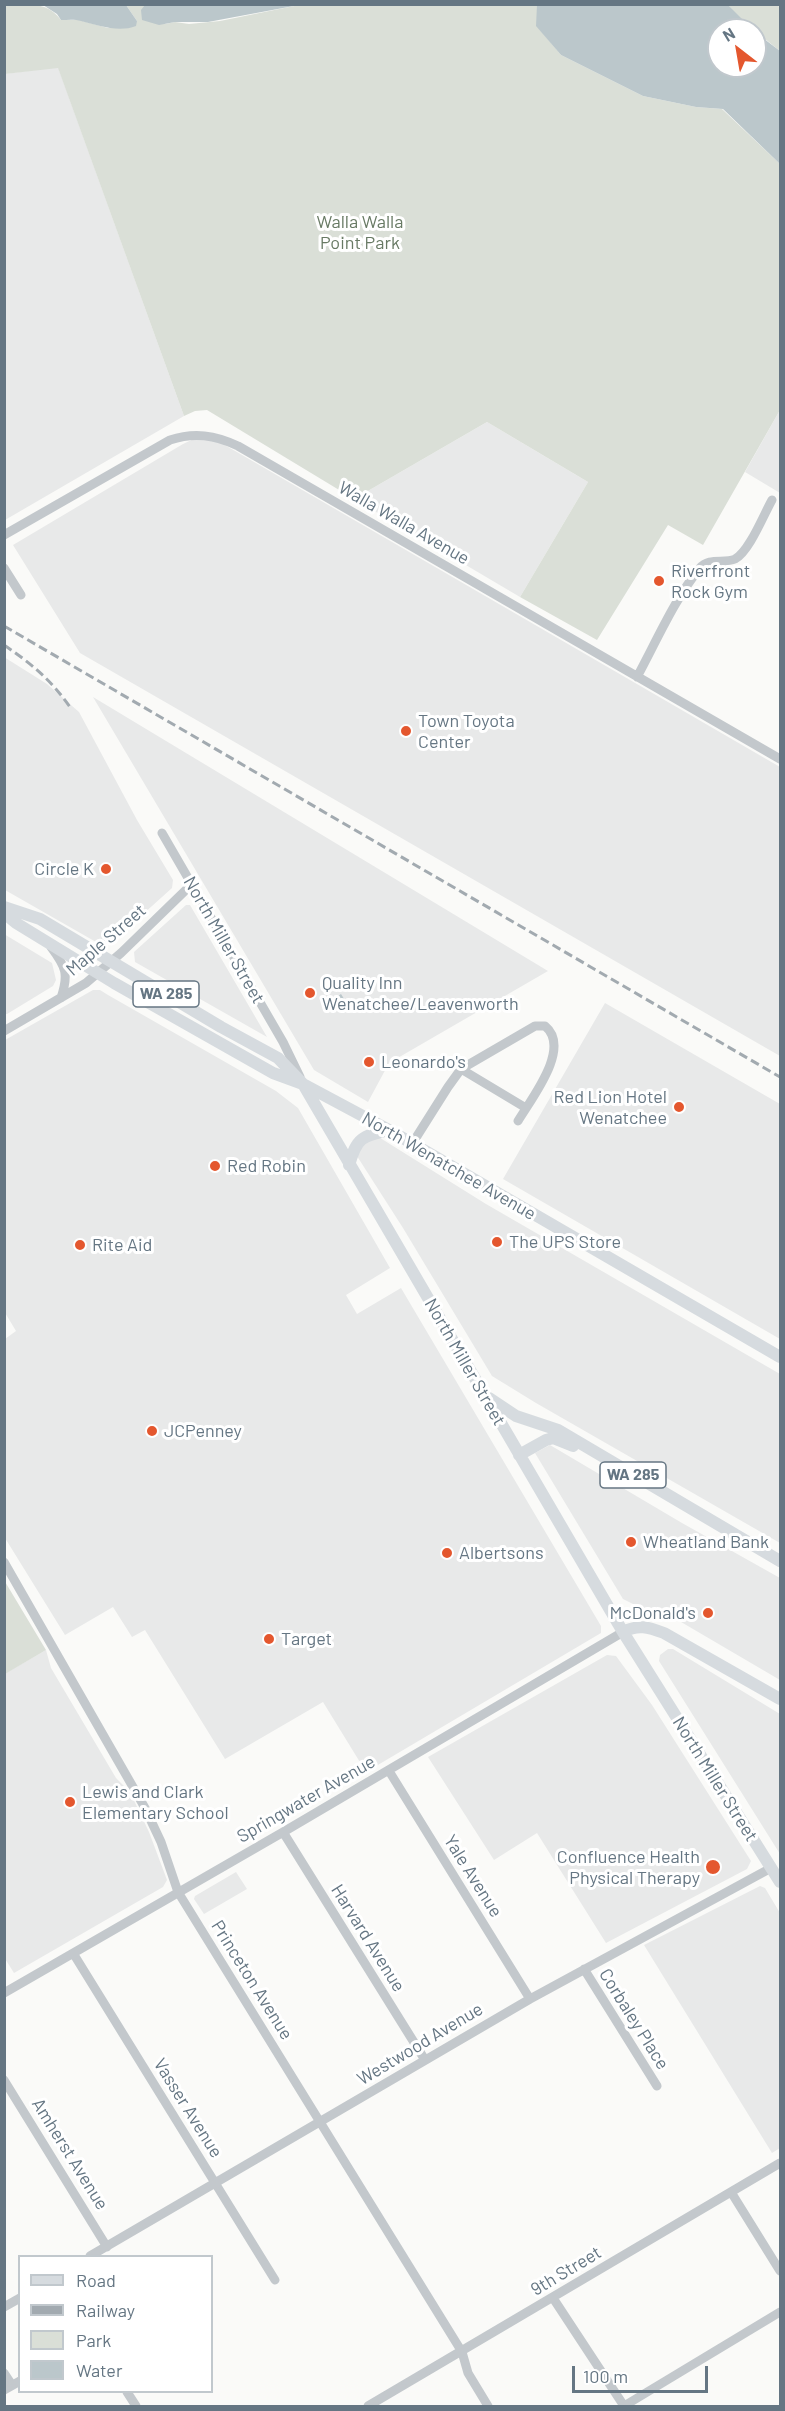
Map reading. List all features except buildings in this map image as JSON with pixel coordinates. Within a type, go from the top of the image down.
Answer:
[{"type":"main road","name":"North Wenatchee Avenue","points":[[4,907],[40,919],[221,1027],[278,1058],[303,1084]]},
{"type":"main road","name":"North Wenatchee Avenue","points":[[4,912],[16,923],[114,983],[273,1073],[303,1084],[389,1130],[780,1357]]},
{"type":"main road","name":"North Miller Street","points":[[303,1084],[623,1632],[780,1882]]},
{"type":"main road","points":[[350,1165],[354,1146],[361,1138],[389,1130]]},
{"type":"main road","name":"WA 285","points":[[483,1394],[516,1416],[558,1430],[780,1561]]},
{"type":"main road","name":"WA 285","points":[[519,1455],[553,1438],[589,1449]]},
{"type":"main road","points":[[623,1632],[633,1627],[646,1627],[664,1633],[780,1699]]},
{"type":"street","name":"Walla Walla Avenue","points":[[4,535],[170,440],[192,435],[218,437],[238,446],[780,759]]},
{"type":"street","points":[[637,677],[681,597],[700,568],[706,563],[729,561],[740,556],[772,500]]},
{"type":"street","points":[[4,568],[21,595]]},
{"type":"street","name":"North Miller Street","points":[[162,833],[283,1042],[303,1084]]},
{"type":"street","name":"Maple Street","points":[[4,1030],[61,998],[99,972],[192,884]]},
{"type":"street","name":"WA 285","points":[[48,942],[63,963],[66,982],[61,998]]},
{"type":"street","points":[[412,1144],[447,1087],[461,1069],[535,1026],[545,1026],[553,1036],[555,1049],[547,1071],[518,1121]]},
{"type":"street","points":[[461,1069],[526,1108]]},
{"type":"street","name":"Princeton Avenue","points":[[4,1562],[146,1808],[178,1892],[462,2352],[468,2373],[488,2406]]},
{"type":"street","name":"Springwater Avenue","points":[[4,1993],[389,1771],[623,1632]]},
{"type":"street","name":"Yale Avenue","points":[[389,1771],[530,1999]]},
{"type":"street","name":"Harvard Avenue","points":[[283,1832],[425,2060]]},
{"type":"street","name":"Westwood Avenue","points":[[92,2255],[530,1999],[771,1868]]},
{"type":"street","name":"Vasser Avenue","points":[[73,1953],[275,2280]]},
{"type":"street","name":"Corbaley Place","points":[[584,1969],[657,2086]]},
{"type":"street","name":"Amherst Avenue","points":[[4,2080],[107,2247]]},
{"type":"street","name":"9th Street","points":[[368,2406],[780,2163]]},
{"type":"street","points":[[731,2192],[780,2271]]},
{"type":"street","points":[[553,2298],[624,2406],[780,2312]]},
{"type":"street","points":[[4,2373],[12,2385]]},
{"type":"street","points":[[128,2393],[136,2406]]},
{"type":"shaded area","points":[[58,67],[184,416],[5,520],[4,74]]},
{"type":"shaded area","points":[[780,410],[780,493],[745,472]]},
{"type":"shaded area","points":[[487,422],[588,482],[520,597],[354,499]]},
{"type":"shaded area","points":[[198,437],[211,437],[780,767],[780,1056],[80,653],[13,545]]},
{"type":"shaded area","points":[[4,657],[47,684],[79,712],[137,820],[173,880],[172,888],[112,942],[103,946],[5,890]]},
{"type":"shaded area","points":[[93,697],[548,971],[389,1063],[368,1102],[314,1070]]},
{"type":"shaded area","points":[[186,905],[190,905],[267,1037],[135,962],[134,952]]},
{"type":"shaded area","points":[[4,934],[52,963],[56,980],[53,986],[7,1014],[4,1014]]},
{"type":"shaded area","points":[[93,990],[100,990],[276,1091],[298,1108],[390,1268],[346,1295],[357,1314],[401,1288],[601,1626],[601,1633],[366,1772],[323,1702],[225,1759],[145,1630],[132,1637],[113,1607],[65,1635],[5,1538],[5,1339],[16,1331],[4,1311],[5,1040]]},
{"type":"shaded area","points":[[605,1003],[780,1104],[780,1339],[503,1179]]},
{"type":"shaded area","points":[[377,1136],[486,1204],[780,1374],[780,1543],[492,1376],[355,1153],[363,1141]]},
{"type":"shaded area","points":[[550,1445],[780,1578],[780,1680],[664,1612],[643,1609],[623,1599],[535,1453]]},
{"type":"shaded area","points":[[668,1649],[673,1649],[780,1714],[780,1854],[659,1661],[660,1655]]},
{"type":"shaded area","name":"Lewis and Clark Elementary School","points":[[46,1650],[51,1668],[116,1778],[130,1792],[149,1832],[167,1880],[163,1887],[14,1973],[4,1957],[4,1674]]},
{"type":"shaded area","points":[[607,1655],[616,1656],[652,1705],[751,1861],[747,1869],[606,1943],[537,1833],[494,1860],[428,1757]]},
{"type":"shaded area","points":[[236,1872],[247,1889],[204,1914],[194,1899],[195,1896]]},
{"type":"shaded area","points":[[760,1886],[765,1888],[780,1913],[780,2148],[772,2153],[644,1945]]},
{"type":"green space","name":"Walla Walla Point Park","points":[[4,5],[43,6],[61,20],[79,20],[108,28],[137,21],[126,5],[144,5],[165,24],[175,22],[189,24],[220,21],[299,5],[537,5],[537,26],[561,55],[643,96],[696,107],[722,109],[780,164],[780,410],[703,545],[668,525],[597,640],[520,597],[588,482],[487,422],[354,499],[207,410],[195,411],[184,416],[58,68],[5,74]]},
{"type":"green space","points":[[728,5],[777,5],[780,7],[780,51],[767,41],[767,18],[739,18]]},
{"type":"green space","points":[[4,1580],[46,1650],[5,1674],[4,1674]]},
{"type":"water","points":[[43,5],[126,5],[137,21],[136,26],[122,29],[76,20],[61,20],[57,14]]},
{"type":"water","points":[[145,5],[299,5],[208,22],[175,22],[159,25],[142,20],[141,10]]},
{"type":"water","points":[[537,5],[728,5],[741,18],[707,18],[707,78],[767,78],[767,41],[780,51],[780,164],[723,109],[696,107],[643,96],[561,55],[536,26]]},
{"type":"water","points":[[341,994],[346,1002],[332,1010],[328,1003]]},
{"type":"railway","points":[[4,626],[780,1077]]},
{"type":"railway","points":[[4,645],[40,673],[70,707]]},
{"type":"place","name":"Riverfront Rock Gym","points":[[659,581]]},
{"type":"place","name":"Town Toyota Center","points":[[406,731]]},
{"type":"place","name":"Circle K","points":[[106,869]]},
{"type":"place","name":"Quality Inn Wenatchee/Leavenworth","points":[[310,993]]},
{"type":"place","name":"Leonardo's","points":[[369,1062]]},
{"type":"place","name":"Red Lion Hotel Wenatchee","points":[[679,1107]]},
{"type":"place","name":"Red Robin","points":[[215,1166]]},
{"type":"place","name":"The UPS Store","points":[[497,1242]]},
{"type":"place","name":"Rite Aid","points":[[80,1245]]},
{"type":"place","name":"JCPenney","points":[[152,1431]]},
{"type":"place","name":"Wheatland Bank","points":[[631,1542]]},
{"type":"place","name":"Albertsons","points":[[447,1553]]},
{"type":"place","name":"McDonald's","points":[[708,1613]]},
{"type":"place","name":"Target","points":[[269,1639]]},
{"type":"place","name":"Lewis and Clark Elementary School","points":[[70,1802]]},
{"type":"place","name":"Confluence Health Physical Therapy","points":[[713,1867]]}]
